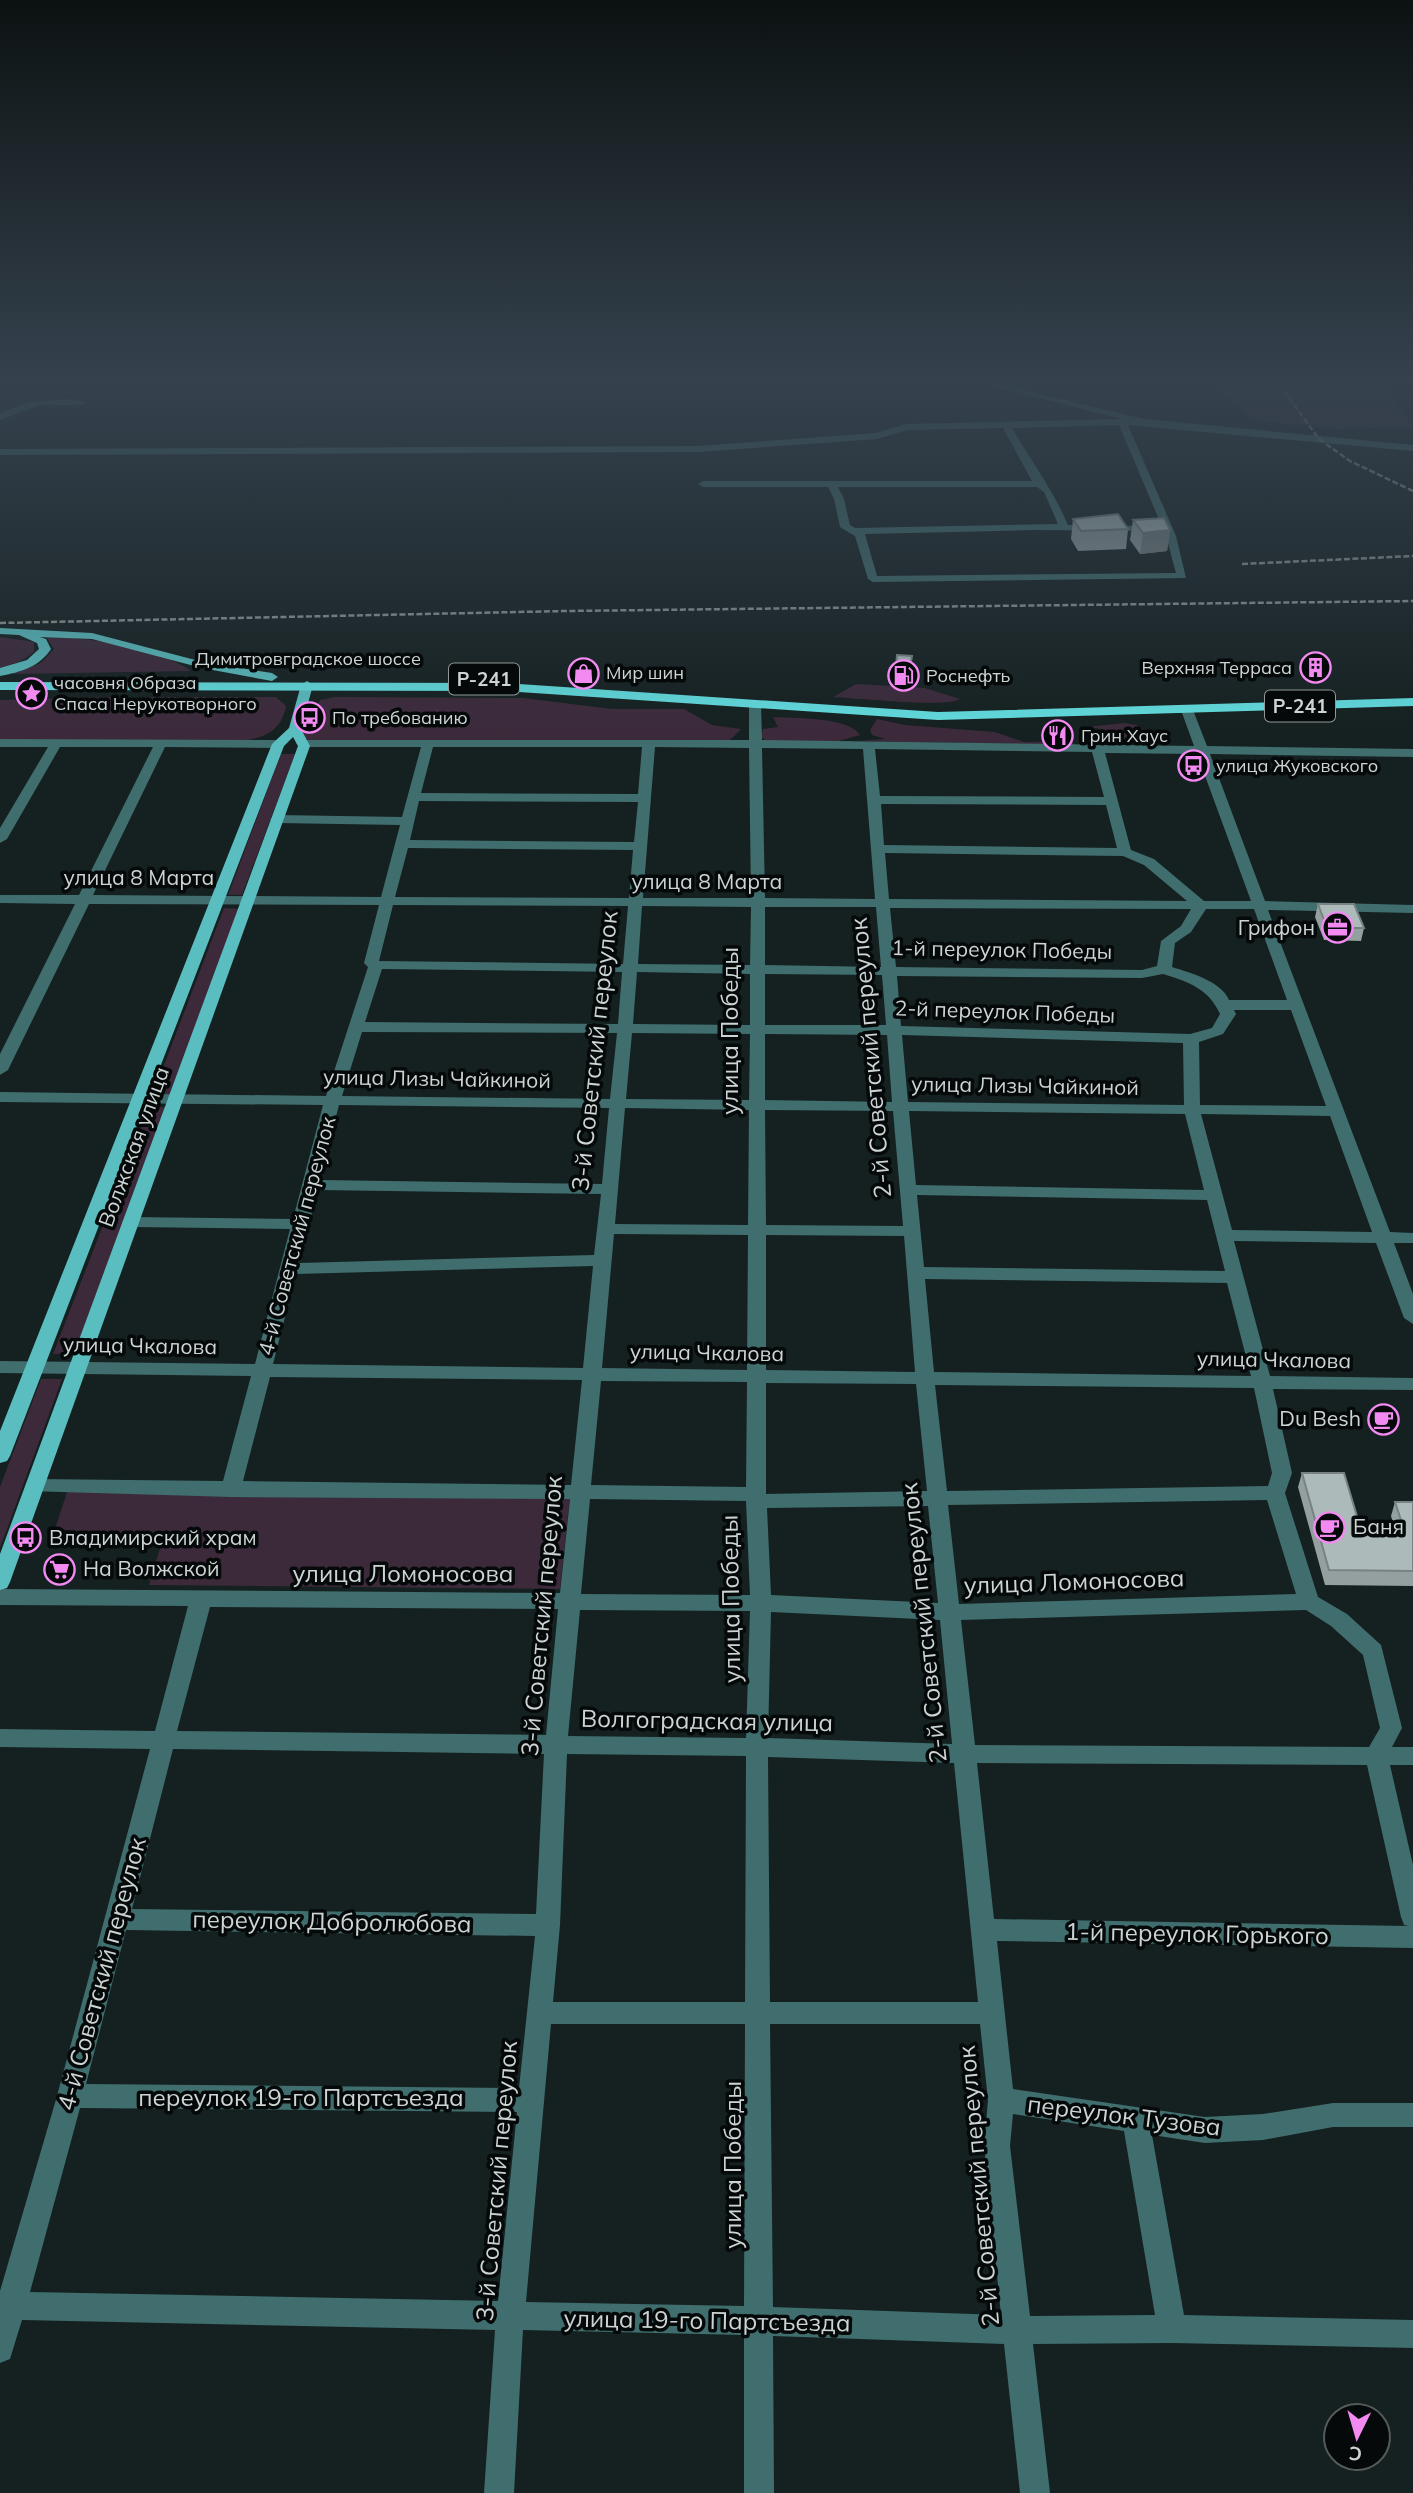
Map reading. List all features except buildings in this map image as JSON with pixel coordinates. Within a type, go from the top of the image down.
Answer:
[{"type":"highway","name":"Димитровградское шоссе","points":[[0,680],[272,677],[309,681],[503,687],[929,716],[1186,705]]},
{"type":"highway","name":"Димитровградское шоссе","points":[[0,686],[465,678],[932,707],[1413,700]]},
{"type":"main road","points":[[0,631],[35,637],[45,649],[34,661],[0,672]]},
{"type":"main road","points":[[0,631],[92,636],[202,665],[272,677]]},
{"type":"main road","points":[[302,743],[295,729],[309,681]]},
{"type":"main road","name":"Волжская улица","points":[[0,1456],[278,744],[295,729]]},
{"type":"main road","name":"Волжская улица","points":[[0,1582],[304,746],[302,743]]},
{"type":"street","points":[[839,500],[845,527],[860,534],[873,579],[1181,576],[1168,528],[1156,500]]},
{"type":"street","points":[[1052,500],[1064,527]]},
{"type":"street","points":[[855,531],[1168,528]]},
{"type":"street","name":"улица Победы","points":[[755,704],[758,904],[755,969],[756,1497],[761,1603],[757,1747],[759,2493]]},
{"type":"street","points":[[1186,705],[1413,1318]]},
{"type":"street","points":[[0,743],[278,744]]},
{"type":"street","points":[[0,839],[56,743]]},
{"type":"street","points":[[0,1070],[161,743]]},
{"type":"street","points":[[302,743],[1097,747],[1413,753]]},
{"type":"street","name":"4-й Советский переулок","points":[[231,1490],[333,1099],[376,965],[371,963],[410,821],[428,743]]},
{"type":"street","name":"3-й Советский переулок","points":[[499,2493],[510,2318],[548,1925],[556,1745],[625,1028],[628,967],[649,744]]},
{"type":"street","name":"2-й Советский переулок","points":[[869,747],[925,1378],[1001,2100],[997,2146],[1035,2493]]},
{"type":"street","points":[[1097,747],[1125,852]]},
{"type":"street","points":[[416,797],[645,798]]},
{"type":"street","points":[[874,800],[1111,801]]},
{"type":"street","points":[[277,820],[410,821]]},
{"type":"street","points":[[404,844],[641,846]]},
{"type":"street","points":[[877,849],[1125,852],[1149,862],[1201,905],[1186,929],[1168,941],[1164,969],[1186,976],[1219,994],[1227,1014],[1218,1031],[1191,1040],[1192,1109],[1262,1383],[1282,1473],[1275,1493],[1309,1602],[1339,1620],[1373,1651],[1391,1728],[1376,1755],[1413,1917]]},
{"type":"street","name":"улица 8 Марта","points":[[0,900],[1260,905],[1413,909]]},
{"type":"street","name":"1-й переулок Победы","points":[[376,965],[1142,974],[1164,969]]},
{"type":"street","points":[[1224,1005],[1297,1005]]},
{"type":"street","name":"2-й переулок Победы","points":[[356,1027],[894,1030],[1191,1040]]},
{"type":"street","name":"улица Лизы Чайкиной","points":[[0,1097],[900,1104],[1336,1111]]},
{"type":"street","points":[[310,1185],[608,1189]]},
{"type":"street","points":[[908,1190],[1213,1195]]},
{"type":"street","points":[[131,1222],[300,1224]]},
{"type":"street","points":[[604,1229],[912,1231]]},
{"type":"street","points":[[1223,1235],[1413,1238]]},
{"type":"street","points":[[288,1269],[601,1260]]},
{"type":"street","points":[[915,1273],[1234,1277]]},
{"type":"street","name":"улица Чкалова","points":[[0,1367],[1413,1384]]},
{"type":"street","points":[[34,1486],[937,1500],[1275,1493]]},
{"type":"street","name":"улица Ломоносова","points":[[0,1597],[761,1603],[948,1612],[1309,1602]]},
{"type":"street","name":"4-й Советский переулок","points":[[0,2349],[6,2306],[70,2096],[201,1599]]},
{"type":"street","name":"Волгоградская улица","points":[[0,1738],[757,1747],[964,1754],[1413,1756]]},
{"type":"street","name":"переулок Добролюбова","points":[[116,1919],[548,1925]]},
{"type":"street","name":"1-й переулок Горького","points":[[981,1930],[1413,1937]]},
{"type":"street","points":[[539,2014],[759,2011],[990,2013]]},
{"type":"street","name":"переулок 19-го Партсъезда","points":[[70,2096],[531,2100]]},
{"type":"street","name":"переулок Тузова","points":[[1001,2100],[1136,2122],[1205,2130],[1264,2127],[1333,2115],[1413,2115]]},
{"type":"street","points":[[1136,2122],[1172,2329]]},
{"type":"street","name":"улица 19-го Партсъезда","points":[[6,2306],[759,2321],[1017,2330],[1172,2329],[1413,2334]]},
{"type":"shaded area","points":[[45,635],[141,650],[176,662],[191,671],[12,674],[41,663],[54,649]]},
{"type":"shaded area","points":[[0,637],[34,642],[34,652],[21,661],[0,668]]},
{"type":"shaded area","points":[[856,684],[925,688],[960,699],[952,702],[920,703],[833,697]]},
{"type":"shaded area","points":[[115,697],[110,710],[115,713],[143,710],[149,697],[276,697],[286,706],[281,720],[273,730],[248,740],[0,741],[0,700]]},
{"type":"shaded area","points":[[335,697],[523,698],[612,709],[684,709],[712,725],[741,729],[728,742],[319,747],[302,736],[320,700]]},
{"type":"shaded area","points":[[773,717],[833,722],[854,729],[860,735],[839,741],[771,744],[761,737],[763,729],[778,727]]},
{"type":"shaded area","points":[[877,719],[905,725],[995,732],[1024,742],[1068,741],[1077,745],[857,741],[885,739],[872,735],[870,730]]},
{"type":"shaded area","points":[[1124,723],[1136,725],[1163,740],[1129,740],[1103,733],[1102,729],[1086,727]]},
{"type":"shaded area","points":[[281,754],[295,754],[242,895],[228,895]]},
{"type":"shaded area","points":[[224,908],[240,909],[171,1094],[153,1094]]},
{"type":"shaded area","points":[[149,1107],[168,1107],[75,1354],[53,1354]]},
{"type":"shaded area","points":[[41,1379],[62,1379],[0,1548],[0,1487]]},
{"type":"shaded area","points":[[68,1489],[570,1495],[560,1589],[149,1585],[163,1538],[55,1529]]},
{"type":"railway","points":[[1242,564],[1413,556]]},
{"type":"railway","points":[[0,623],[565,611],[1413,601]]},
{"type":"place","name":"Верхняя Терраса","points":[[1315,668]]},
{"type":"place","name":"Мир шин","points":[[583,673]]},
{"type":"place","name":"Роснефть","points":[[903,676]]},
{"type":"place","name":"часовня Образа Спаса Нерукотворного","points":[[31,693]]},
{"type":"place","name":"По требованию","points":[[309,718]]},
{"type":"place","name":"Грин Хаус","points":[[1058,736]]},
{"type":"place","name":"улица Жуковского","points":[[1193,766]]},
{"type":"place","name":"Грифон","points":[[1338,928]]},
{"type":"place","name":"Du Besh","points":[[1384,1419]]},
{"type":"place","name":"Баня","points":[[1330,1527]]},
{"type":"place","name":"Владимирский храм","points":[[26,1538]]},
{"type":"place","name":"На Волжской","points":[[60,1569]]}]
